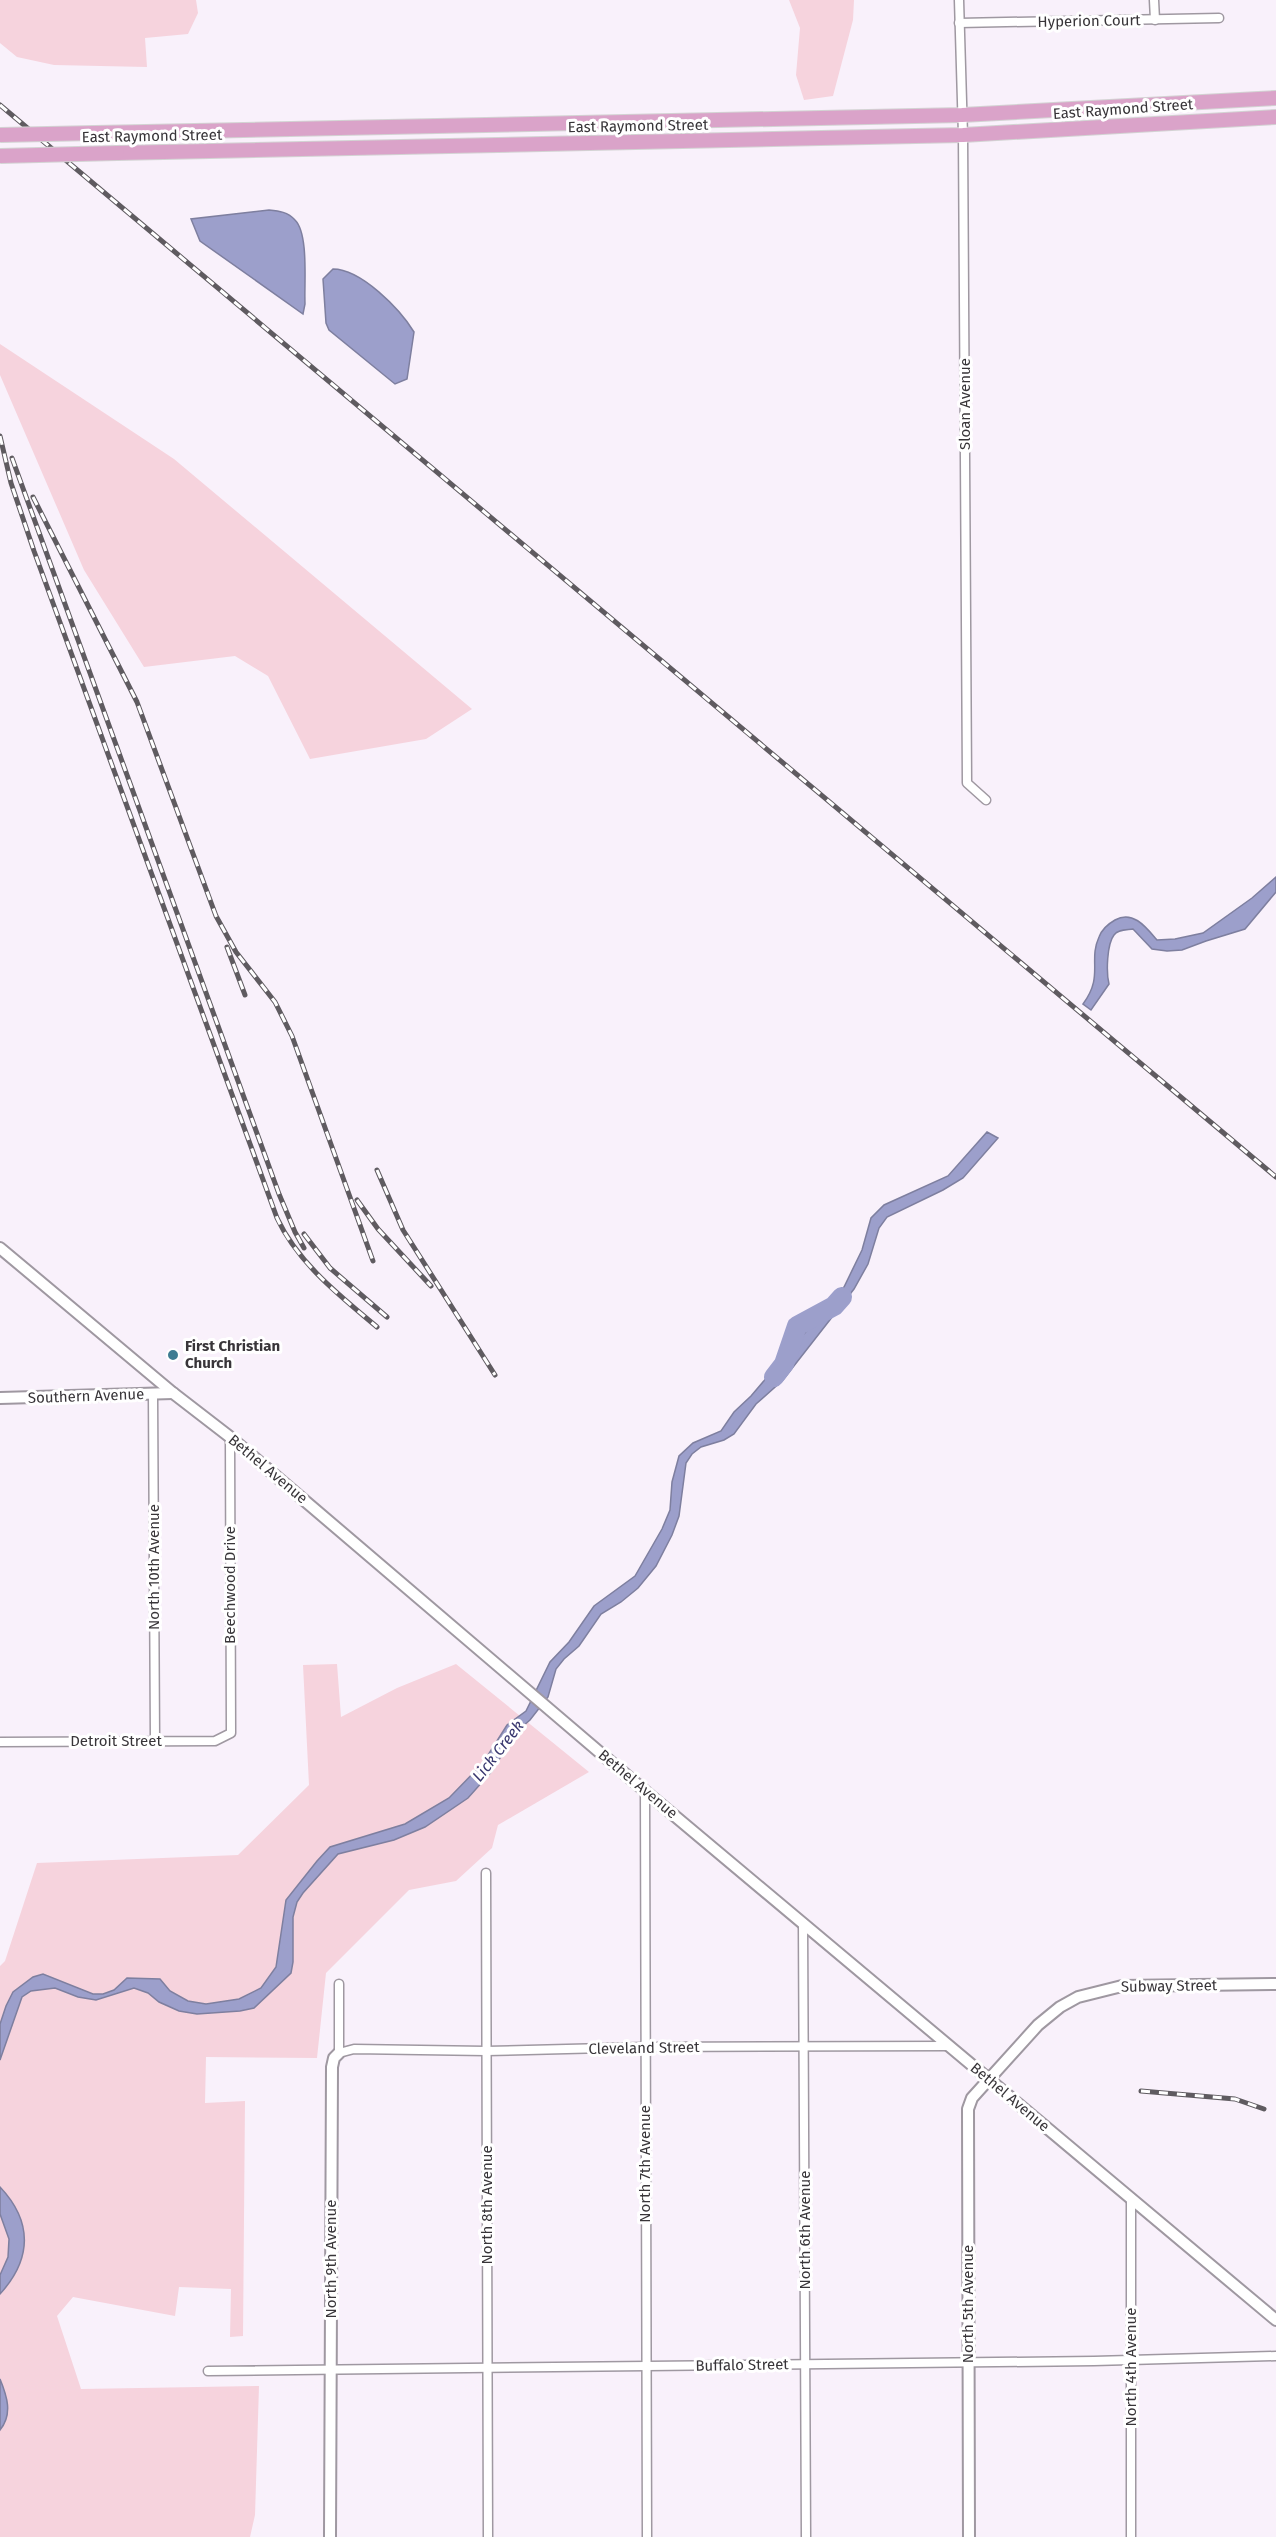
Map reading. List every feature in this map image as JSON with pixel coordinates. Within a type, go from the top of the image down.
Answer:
[{"type":"main road","name":"East Raymond Street","points":[[0,135],[962,116],[1276,98]]},
{"type":"main road","name":"East Raymond Street","points":[[0,156],[963,135],[1276,117]]},
{"type":"main road","points":[[507,126],[508,145]]},
{"type":"street","name":"Sloan Avenue","points":[[959,0],[963,135],[967,783],[986,800]]},
{"type":"street","points":[[1154,0],[1155,20]]},
{"type":"street","name":"Hyperion Court","points":[[959,23],[1220,18]]},
{"type":"street","name":"Bethel Avenue","points":[[0,1248],[173,1393],[230,1437],[645,1791],[1276,2320]]},
{"type":"street","name":"Southern Avenue","points":[[0,1398],[173,1393]]},
{"type":"street","name":"North 10th Avenue","points":[[153,1394],[155,1740]]},
{"type":"street","name":"Beechwood Drive","points":[[230,1437],[231,1733]]},
{"type":"street","name":"Detroit Street","points":[[0,1742],[215,1741],[231,1733]]},
{"type":"street","name":"North 7th Avenue","points":[[645,1791],[647,2537]]},
{"type":"street","name":"North 8th Avenue","points":[[486,1873],[488,2537]]},
{"type":"street","name":"North 6th Avenue","points":[[803,1923],[806,2537]]},
{"type":"street","name":"North 9th Avenue","points":[[330,2537],[332,2067],[334,2058],[339,2053],[339,1984]]},
{"type":"street","name":"Subway Street","points":[[988,2078],[1045,2018],[1065,2004],[1090,1993],[1133,1986],[1276,1984]]},
{"type":"street","name":"Cleveland Street","points":[[339,2053],[354,2049],[486,2051],[645,2047],[949,2046]]},
{"type":"street","name":"North 5th Avenue","points":[[969,2537],[968,2109],[972,2098],[988,2078]]},
{"type":"street","name":"North 4th Avenue","points":[[1131,2198],[1131,2537]]},
{"type":"street","name":"Buffalo Street","points":[[208,2372],[330,2372],[1276,2356]]},
{"type":"shaded area","points":[[0,0],[196,0],[198,13],[188,34],[145,38],[147,67],[54,65],[17,57],[0,43]]},
{"type":"shaded area","points":[[789,0],[854,0],[853,20],[833,96],[804,100],[796,75],[800,28]]},
{"type":"shaded area","points":[[0,344],[174,459],[472,709],[426,739],[310,759],[268,676],[235,656],[144,667],[84,570],[0,375]]},
{"type":"shaded area","points":[[337,1664],[341,1717],[397,1688],[456,1664],[589,1772],[498,1825],[492,1848],[456,1881],[409,1890],[326,1973],[317,2058],[206,2057],[205,2103],[245,2101],[243,2336],[230,2337],[231,2289],[179,2287],[175,2316],[73,2297],[57,2316],[81,2389],[259,2386],[255,2515],[250,2537],[0,2537],[0,1966],[5,1961],[37,1863],[238,1855],[309,1785],[303,1665]]},
{"type":"water","points":[[269,210],[289,215],[295,220],[302,236],[305,260],[303,314],[200,241],[191,219]]},
{"type":"water","points":[[333,269],[344,271],[367,283],[390,302],[408,323],[414,332],[407,379],[395,384],[329,330],[326,323],[323,279]]},
{"type":"water","points":[[1276,877],[1276,892],[1245,929],[1182,950],[1167,951],[1152,949],[1133,929],[1118,932],[1112,939],[1109,951],[1107,966],[1109,984],[1091,1010],[1083,1004],[1093,985],[1096,946],[1099,937],[1112,922],[1122,917],[1139,921],[1157,940],[1203,933],[1252,898]]},
{"type":"water","name":"Lick Creek","points":[[987,1132],[998,1138],[963,1178],[887,1217],[879,1228],[868,1264],[854,1289],[783,1380],[756,1404],[734,1434],[724,1440],[701,1447],[692,1454],[686,1463],[679,1516],[656,1566],[638,1588],[601,1614],[579,1646],[564,1659],[556,1669],[548,1697],[530,1720],[516,1732],[492,1771],[468,1798],[425,1827],[394,1840],[338,1854],[303,1893],[297,1902],[293,1917],[291,1973],[254,2008],[197,2014],[179,2011],[159,2002],[148,1993],[134,1988],[96,2000],[78,1997],[55,1988],[31,1991],[22,1997],[0,2060],[0,2024],[13,1992],[33,1977],[43,1974],[93,1994],[103,1994],[114,1990],[127,1978],[160,1979],[170,1991],[188,2001],[206,2004],[239,1999],[261,1988],[276,1967],[286,1900],[317,1861],[330,1847],[405,1824],[449,1798],[483,1763],[507,1725],[526,1711],[550,1662],[569,1642],[594,1606],[635,1576],[662,1529],[670,1510],[672,1482],[679,1456],[693,1443],[721,1431],[734,1412],[751,1396],[844,1287],[862,1250],[871,1218],[884,1205],[948,1176]]},
{"type":"water","points":[[0,2187],[11,2200],[18,2214],[23,2227],[24,2240],[23,2254],[18,2267],[11,2281],[0,2294],[0,2275],[8,2257],[9,2239],[0,2214]]},
{"type":"water","points":[[0,2379],[7,2398],[8,2411],[0,2430]]},
{"type":"waterway","name":"Lick Creek","points":[[774,1377],[784,1364],[797,1326],[834,1306],[842,1297]]},
{"type":"railway","points":[[0,105],[1276,1177]]},
{"type":"railway","points":[[0,436],[11,483],[34,551],[277,1218],[296,1250],[308,1264],[377,1327]]},
{"type":"railway","points":[[12,458],[279,1194],[304,1248]]},
{"type":"railway","points":[[33,497],[137,702],[216,916],[236,952],[275,1002],[292,1036],[373,1261]]},
{"type":"railway","points":[[227,947],[245,995]]},
{"type":"railway","points":[[377,1170],[403,1230],[495,1375]]},
{"type":"railway","points":[[357,1200],[378,1229],[431,1286]]},
{"type":"railway","points":[[304,1234],[330,1268],[387,1317]]},
{"type":"railway","points":[[1141,2091],[1235,2099],[1264,2109]]},
{"type":"place","name":"First Christian Church","points":[[173,1355]]}]
